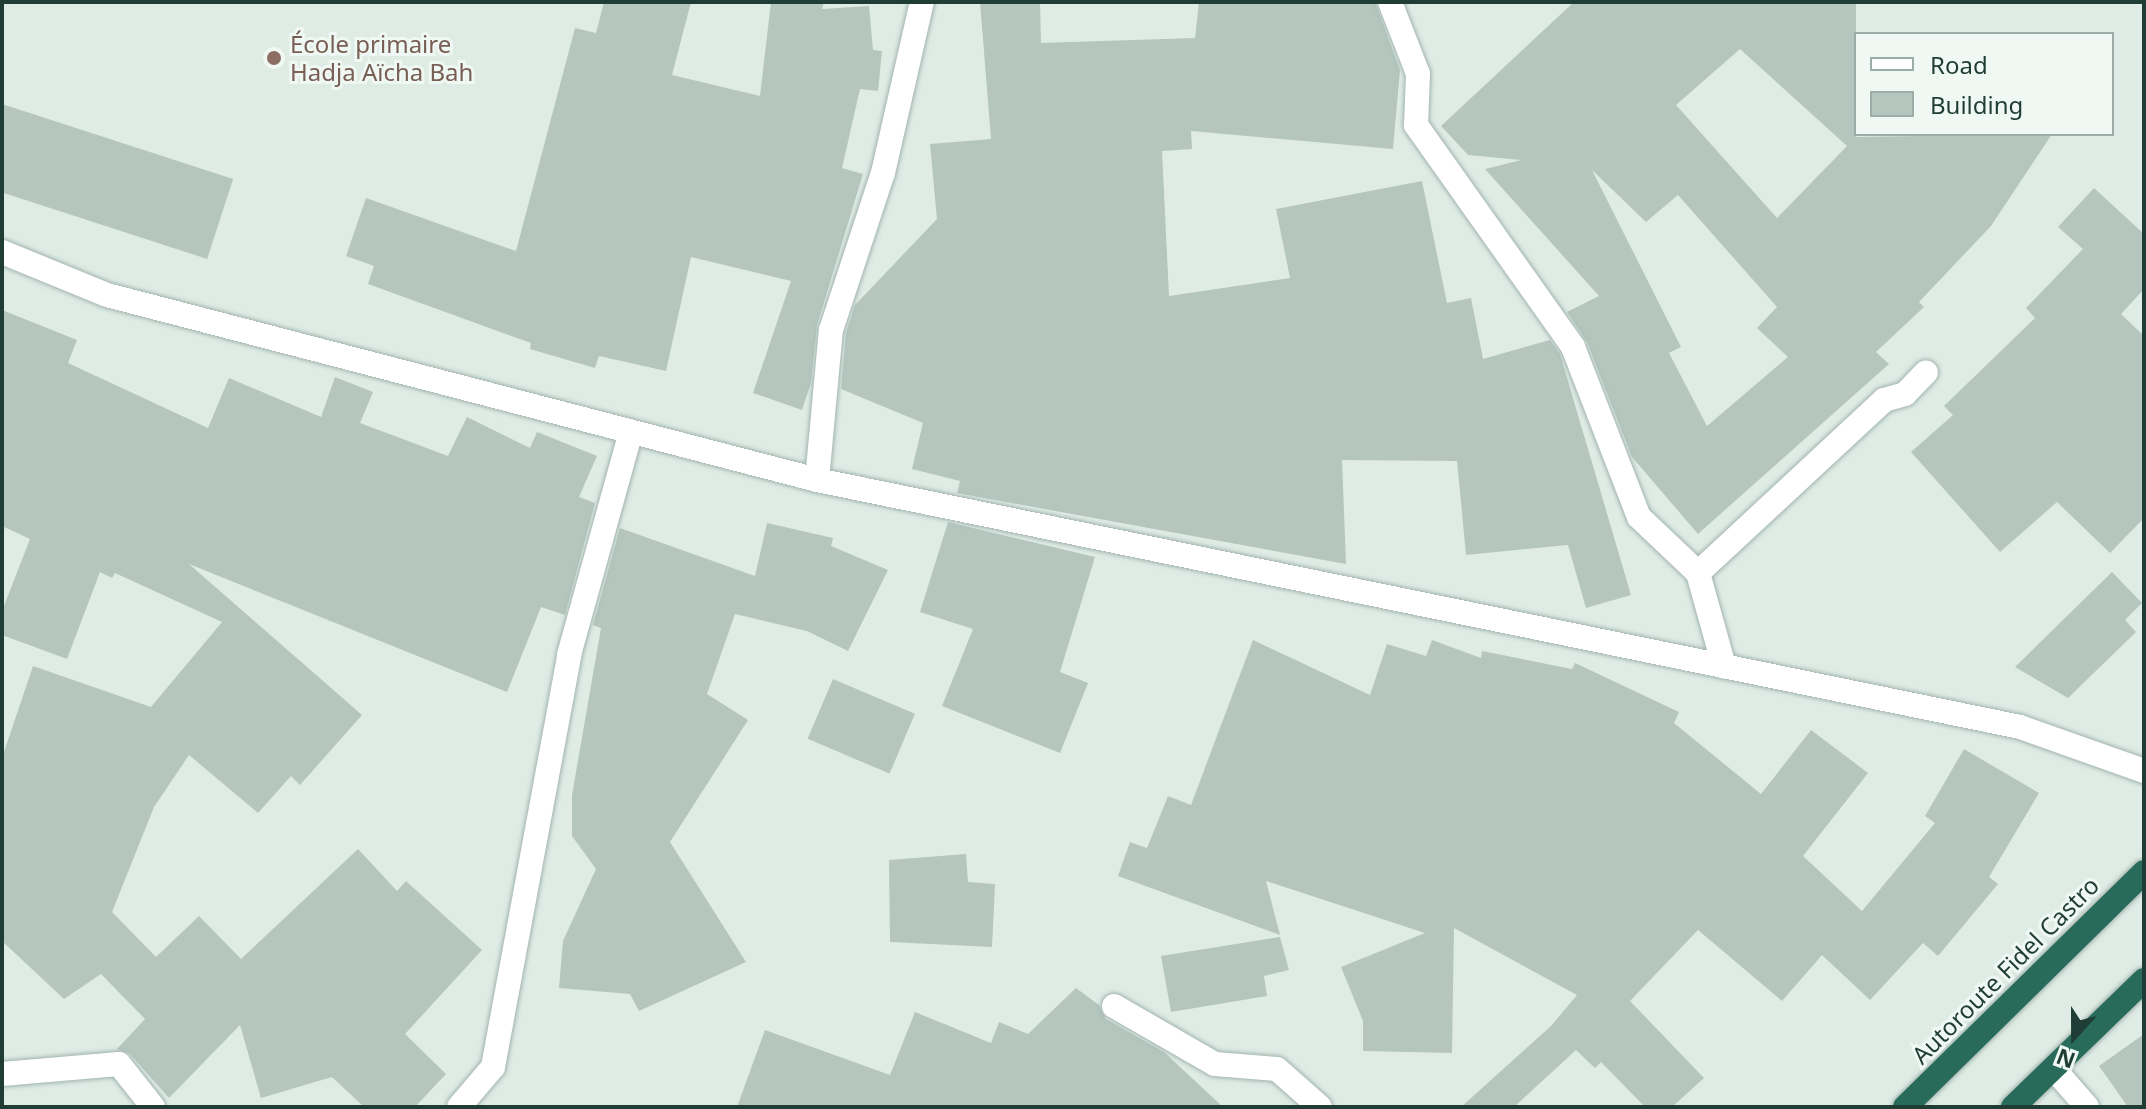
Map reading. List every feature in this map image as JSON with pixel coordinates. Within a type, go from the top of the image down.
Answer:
[{"type":"highway","name":"Autoroute Fidel Castro","points":[[1905,1107],[2144,872]]},
{"type":"highway","points":[[2013,1107],[2144,980]]},
{"type":"street","points":[[817,480],[831,330],[883,173],[922,2]]},
{"type":"street","points":[[1390,2],[1418,74],[1416,125],[1573,347],[1639,517],[1698,573],[1724,666]]},
{"type":"street","points":[[2,252],[107,295],[817,480],[2020,727],[2144,771]]},
{"type":"street","points":[[1698,573],[1884,400],[1905,394],[1926,372]]},
{"type":"street","points":[[465,1105],[493,1067],[569,655],[631,432]]},
{"type":"street","points":[[1114,1006],[1215,1064],[1277,1069],[1320,1107]]},
{"type":"street","points":[[2,1074],[119,1064],[153,1107]]},
{"type":"street","points":[[2054,1069],[2087,1107]]},
{"type":"building","points":[[604,2],[691,2],[672,75],[760,96],[771,2],[824,2],[822,9],[869,6],[873,50],[882,51],[878,91],[860,89],[842,168],[863,174],[817,325],[811,383],[802,410],[753,393],[791,281],[691,257],[666,371],[599,356],[595,368],[530,349],[531,343],[368,284],[374,266],[346,256],[366,198],[516,251],[575,28],[596,33]]},
{"type":"building","points":[[980,2],[1040,2],[1041,43],[1195,38],[1199,2],[1375,2],[1400,70],[1393,149],[1191,131],[1192,149],[1162,151],[1169,296],[1290,278],[1276,209],[1422,181],[1447,303],[1471,298],[1483,359],[1550,340],[1560,354],[1631,595],[1586,608],[1568,545],[1466,555],[1457,461],[1342,460],[1346,564],[957,493],[960,481],[912,469],[923,423],[841,389],[846,333],[855,305],[937,219],[930,144],[991,139]]},
{"type":"building","points":[[1574,2],[1856,2],[1854,136],[2051,136],[1991,226],[1919,302],[1924,307],[1876,352],[1889,364],[1698,534],[1632,457],[1587,342],[1567,312],[1599,296],[1485,169],[1521,160],[1468,155],[1441,126]],"holes":[[[1740,49],[1847,146],[1777,218],[1676,105]],[[1592,170],[1646,222],[1678,195],[1777,307],[1757,328],[1788,357],[1707,426],[1669,353],[1681,347]]]},
{"type":"building","points":[[2,104],[233,179],[207,259],[2,192]]},
{"type":"building","points":[[2094,188],[2144,234],[2144,289],[2121,314],[2144,336],[2144,518],[2110,553],[2057,502],[2000,552],[1911,452],[1953,415],[1944,406],[2035,318],[2026,308],[2083,249],[2058,227]]},
{"type":"building","points":[[2,310],[77,340],[68,363],[208,428],[229,378],[321,417],[335,377],[373,392],[360,423],[448,456],[467,417],[530,448],[537,432],[597,456],[579,497],[595,503],[565,615],[541,607],[507,692],[189,564],[362,715],[300,785],[291,776],[258,813],[189,755],[154,807],[112,912],[156,957],[199,916],[241,959],[358,849],[397,891],[406,881],[482,950],[405,1034],[446,1074],[415,1107],[364,1107],[332,1077],[261,1098],[240,1025],[169,1098],[130,1054],[117,1049],[145,1019],[101,974],[64,999],[2,941],[2,758],[33,666],[151,707],[222,622],[115,573],[112,578],[100,572],[67,659],[2,635],[2,611],[30,539],[2,526]]},
{"type":"building","points":[[948,522],[1095,557],[1060,672],[1088,683],[1060,753],[942,706],[973,629],[920,612]]},
{"type":"building","points":[[767,523],[833,538],[831,546],[888,570],[848,651],[807,631],[735,614],[707,694],[748,720],[670,842],[746,962],[639,1011],[630,994],[559,988],[563,941],[596,869],[572,836],[572,795],[601,628],[593,625],[620,528],[755,576]]},
{"type":"building","points":[[2112,572],[2142,603],[2125,620],[2136,632],[2068,698],[2015,667]]},
{"type":"building","points":[[1253,640],[1370,695],[1387,644],[1426,656],[1432,640],[1481,658],[1482,651],[1572,669],[1575,663],[1679,712],[1674,723],[1761,794],[1811,730],[1868,773],[1803,856],[1862,911],[1935,823],[1925,816],[1964,749],[2039,793],[1989,877],[1998,884],[1938,956],[1923,943],[1870,1000],[1822,955],[1782,1001],[1698,930],[1630,1001],[1704,1078],[1672,1107],[1645,1107],[1601,1062],[1595,1068],[1576,1050],[1514,1107],[1461,1107],[1551,1026],[1577,995],[1454,928],[1452,1053],[1363,1051],[1363,1021],[1341,967],[1425,933],[1266,881],[1280,935],[1118,876],[1130,842],[1147,848],[1168,796],[1191,805]]},
{"type":"building","points":[[833,679],[915,714],[890,774],[808,739]]},
{"type":"building","points":[[966,854],[968,882],[995,884],[992,947],[890,942],[889,860]]},
{"type":"building","points":[[1280,937],[1289,970],[1264,976],[1267,996],[1171,1012],[1161,956]]},
{"type":"building","points":[[1076,988],[1099,1005],[1106,1019],[1164,1052],[1223,1107],[737,1107],[765,1030],[890,1075],[915,1012],[991,1043],[999,1022],[1028,1034]]},
{"type":"building","points":[[2144,1034],[2144,1107],[2128,1107],[2099,1066]]},
{"type":"place","name":"École primaire Hadja Aïcha Bah","points":[[274,58]]}]
